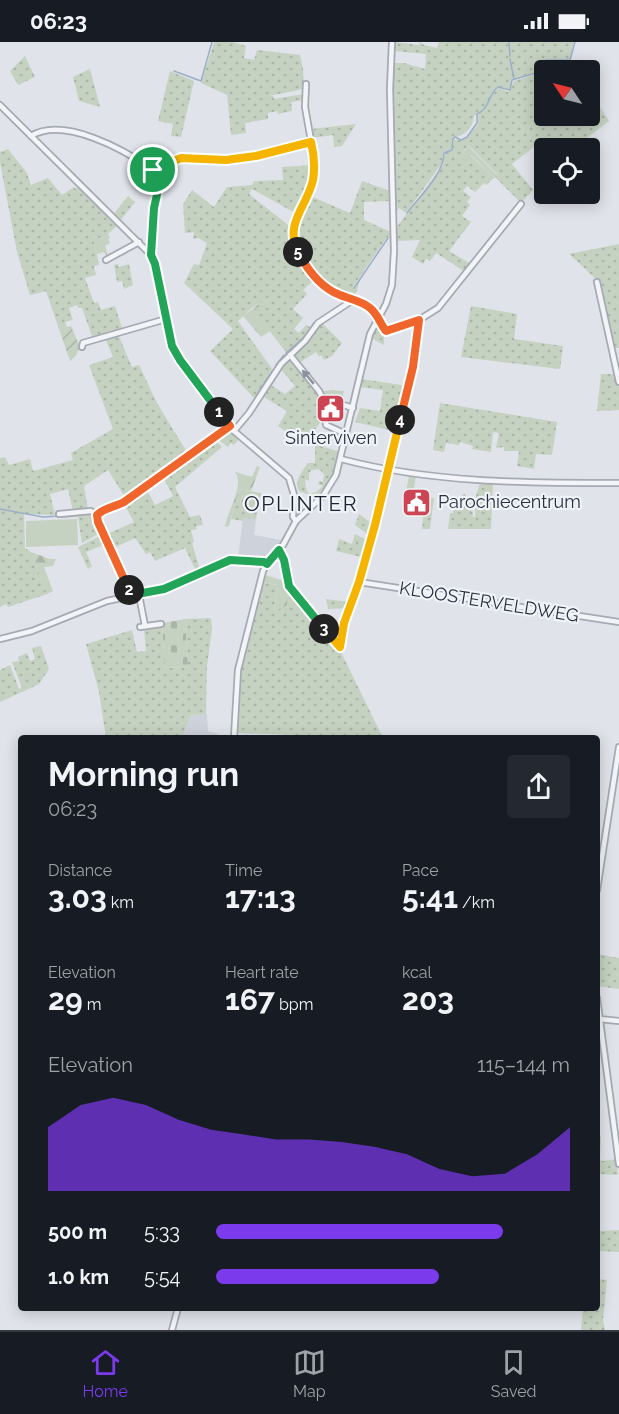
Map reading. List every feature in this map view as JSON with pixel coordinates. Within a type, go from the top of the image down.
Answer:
[{"type":"street","points":[[234,735],[236,684],[240,657],[258,587],[267,564],[287,539],[296,521],[327,490],[336,475],[368,342],[390,293],[394,276],[390,89],[392,42]]},
{"type":"street","points":[[306,84],[305,107],[311,142],[313,178],[295,223],[293,238],[305,264],[320,282],[332,292],[368,306],[376,313],[387,332],[419,320],[438,308],[450,296],[521,204]]},
{"type":"street","points":[[0,105],[151,255],[170,339],[180,360],[234,431],[289,478],[295,501],[293,517],[296,521]]},
{"type":"street","points":[[31,136],[40,130],[53,129],[86,136],[113,147],[153,170],[158,190],[154,208],[151,255]]},
{"type":"street","points":[[153,170],[181,158],[226,160],[256,156],[311,142]]},
{"type":"street","points":[[106,260],[139,242]]},
{"type":"street","points":[[597,282],[619,382]]},
{"type":"street","points":[[234,431],[249,413],[276,371],[323,318],[353,300]]},
{"type":"street","points":[[82,347],[83,343],[166,319]]},
{"type":"street","points":[[279,550],[284,560],[289,586],[340,647],[344,623],[359,582],[375,525],[413,367],[419,320]]},
{"type":"street","points":[[290,355],[315,384],[324,401],[326,425],[346,434]]},
{"type":"street","points":[[324,401],[352,408]]},
{"type":"street","points":[[97,515],[124,502],[230,426]]},
{"type":"street","points":[[341,459],[388,469],[491,481],[619,483]]},
{"type":"street","points":[[59,514],[91,511],[97,515],[98,522],[132,595]]},
{"type":"street","points":[[0,639],[32,631],[107,601],[169,587],[230,560],[267,564]]},
{"type":"street","name":"KLOOSTERVELDWEG","points":[[359,582],[619,622]]},
{"type":"street","points":[[139,595],[143,627],[161,624]]},
{"type":"street","points":[[600,870],[619,747]]},
{"type":"street","points":[[600,1018],[619,1021]]},
{"type":"street","points":[[600,1025],[619,1164]]},
{"type":"street","points":[[172,1330],[177,1311]]},
{"type":"shaded area","points":[[243,518],[256,519],[254,535],[281,540],[278,548],[266,559],[238,558]]},
{"type":"shaded area","points":[[207,714],[208,731],[218,735],[183,735],[191,715]]},
{"type":"green space","points":[[214,42],[233,42],[246,46],[244,58],[254,60],[257,50],[300,55],[304,89],[269,96],[273,96],[274,99],[304,94],[304,100],[291,102],[292,111],[278,114],[277,111],[268,113],[268,119],[245,123],[246,133],[231,135],[227,95],[201,83]]},
{"type":"green space","points":[[394,42],[419,45],[420,42],[437,48],[439,42],[574,42],[570,59],[534,60],[534,73],[513,79],[510,89],[496,88],[484,109],[474,116],[470,128],[454,138],[451,150],[443,153],[443,162],[406,213],[399,208],[395,214],[393,63],[404,63],[425,69],[426,54],[394,51]]},
{"type":"green space","points":[[25,56],[35,77],[18,85],[10,71]]},
{"type":"green space","points":[[90,69],[100,107],[79,101],[73,77]]},
{"type":"green space","points":[[170,71],[194,81],[181,137],[171,136],[173,124],[158,121]]},
{"type":"green space","points":[[534,75],[534,126],[600,126],[600,107],[609,121],[587,138],[534,138],[534,147],[512,164],[533,190],[521,203],[495,177],[497,174],[469,146],[467,147],[458,159],[470,155],[494,178],[486,185],[484,183],[475,192],[467,186],[463,191],[471,197],[467,202],[470,205],[462,216],[471,222],[449,251],[473,265],[467,273],[436,253],[430,261],[426,259],[423,264],[412,257],[420,240],[395,241],[396,228],[443,165],[445,153],[452,150],[454,140],[465,139],[478,124],[477,115],[485,109],[492,94],[499,88],[509,92],[514,81]]},
{"type":"green space","points":[[356,124],[342,146],[334,147],[333,135],[312,138],[311,129]]},
{"type":"green space","points":[[469,146],[497,175],[494,178],[471,155],[462,163],[457,159]]},
{"type":"green space","points":[[8,149],[27,173],[31,185],[48,178],[62,195],[80,186],[118,225],[102,239],[93,236],[99,265],[94,266],[96,275],[85,278],[94,303],[98,302],[101,310],[115,306],[123,331],[93,339],[82,308],[78,308],[77,305],[69,308],[73,320],[65,322],[67,327],[59,329],[46,291],[30,295],[17,252],[0,162],[0,152]]},
{"type":"green space","points":[[313,165],[312,180],[297,214],[252,189],[249,194],[292,228],[294,247],[315,279],[303,290],[307,294],[293,309],[303,318],[294,329],[299,333],[306,325],[310,327],[286,352],[253,310],[276,294],[253,307],[238,321],[272,369],[254,398],[210,351],[233,329],[184,283],[194,264],[199,265],[207,243],[198,238],[193,239],[194,232],[185,233],[183,204],[192,190],[214,207],[227,187],[252,185],[254,181],[283,180],[282,167]]},
{"type":"green space","points":[[362,181],[390,191],[390,201],[364,202],[364,220],[391,232],[391,239],[387,237],[353,287],[355,288],[361,277],[354,299],[326,285],[311,270],[295,243],[295,227],[308,195],[350,213]]},
{"type":"green space","points":[[128,196],[135,202],[120,221],[113,215]]},
{"type":"green space","points":[[108,234],[110,243],[105,246],[107,257],[104,252],[97,254],[92,236],[102,239]]},
{"type":"green space","points":[[619,244],[619,348],[613,348],[597,280],[569,254]]},
{"type":"green space","points":[[118,264],[119,267],[129,264],[133,285],[124,289],[122,281],[117,282],[114,265]]},
{"type":"green space","points":[[275,292],[276,294],[254,310],[270,331],[261,337],[243,316]]},
{"type":"green space","points":[[471,306],[517,314],[514,339],[563,346],[560,369],[461,357]]},
{"type":"green space","points":[[321,322],[342,343],[332,356],[324,360],[316,352],[299,363],[291,355]]},
{"type":"green space","points":[[377,325],[384,332],[384,345],[371,338]]},
{"type":"green space","points":[[71,326],[80,347],[70,361],[59,329]]},
{"type":"green space","points":[[118,334],[132,367],[139,365],[157,403],[188,454],[126,499],[108,470],[84,486],[88,510],[73,511],[68,489],[50,494],[55,515],[24,514],[25,548],[31,552],[47,594],[8,607],[6,604],[0,607],[0,458],[5,457],[9,465],[30,459],[33,471],[73,460],[71,453],[113,429],[89,365],[113,357],[105,338]]},
{"type":"green space","points":[[289,358],[314,386],[320,401],[324,423],[321,421],[308,439],[293,434],[292,436],[278,426],[287,411],[262,396],[269,384],[285,394],[295,386],[280,368]]},
{"type":"green space","points":[[601,374],[616,374],[619,386],[619,410],[597,411]]},
{"type":"green space","points":[[362,379],[408,386],[397,432],[355,422],[360,408],[380,411],[383,390],[361,387]]},
{"type":"green space","points":[[323,391],[344,391],[341,403],[325,400]]},
{"type":"green space","points":[[440,403],[557,422],[552,455],[536,454],[534,469],[517,466],[519,451],[504,451],[504,447],[496,448],[499,433],[493,432],[491,452],[472,449],[473,446],[460,442],[459,445],[446,443],[444,452],[433,450]]},
{"type":"green space","points":[[226,431],[231,431],[239,439],[234,445],[231,443],[228,447],[219,440],[217,442],[222,447],[175,487],[190,517],[200,515],[203,525],[191,530],[194,542],[192,543],[200,570],[196,571],[185,548],[155,561],[150,552],[146,554],[135,538],[112,549],[105,535],[134,522],[125,506],[107,512],[120,506],[148,486],[129,503],[147,490],[155,505],[173,496],[164,479],[215,443],[167,473]]},
{"type":"green space","points":[[315,444],[340,452],[331,479],[316,498],[299,491],[297,484],[299,476],[308,463],[315,463]],"holes":[[[312,470],[320,470],[324,474],[323,482],[319,481],[318,484],[323,486],[309,494],[305,479],[309,481],[309,473]]]},
{"type":"green space","points":[[257,466],[260,467],[251,491],[239,489],[229,526],[225,527],[237,491],[238,477],[235,472],[252,477]]},
{"type":"green space","points":[[409,475],[416,476],[412,499],[405,498]]},
{"type":"green space","points":[[480,483],[493,484],[491,529],[448,529],[454,502],[460,502],[462,495],[465,494],[466,498],[469,498],[469,503],[472,503],[473,517],[475,517],[476,496]]},
{"type":"green space","points":[[239,489],[261,493],[256,519],[243,518],[243,521],[231,519]]},
{"type":"green space","points":[[434,498],[430,529],[422,529],[425,499]]},
{"type":"green space","points":[[91,512],[100,533],[82,543],[78,517],[60,518],[60,515]]},
{"type":"green space","points":[[359,514],[374,525],[370,536],[355,525]]},
{"type":"green space","points":[[77,519],[78,545],[26,547],[26,521]]},
{"type":"green space","points":[[355,534],[369,541],[365,558],[336,551],[339,539],[352,544]]},
{"type":"green space","points":[[102,535],[106,544],[86,552],[92,566],[88,569],[78,547]]},
{"type":"green space","points":[[31,552],[56,559],[53,566],[44,567],[53,591],[47,594]]},
{"type":"green space","points":[[285,567],[288,588],[287,605],[274,612],[278,585],[262,582],[265,575],[281,580]]},
{"type":"green space","points":[[262,582],[278,585],[274,611],[288,588],[340,650],[382,735],[237,733],[242,664]]},
{"type":"green space","points":[[326,599],[349,602],[347,608],[328,609]]},
{"type":"green space","points":[[211,618],[206,714],[191,715],[183,735],[106,735],[99,692],[86,644],[132,630],[137,652],[146,651],[144,629],[162,626],[165,668],[188,667],[185,619]]},
{"type":"green space","points":[[185,619],[188,667],[165,668],[162,623]]},
{"type":"green space","points":[[41,646],[49,669],[39,684],[0,702],[0,670],[10,665],[19,689],[22,688],[12,662],[19,661],[18,657],[27,653],[30,661],[35,659],[32,648]]},
{"type":"green space","points":[[600,955],[619,958],[619,989],[600,986]]},
{"type":"green space","points":[[617,1159],[618,1175],[600,1174],[600,1160]]},
{"type":"green space","points":[[619,1230],[619,1252],[600,1251],[600,1231]]},
{"type":"green space","points":[[600,1279],[607,1280],[603,1320],[605,1330],[581,1330],[583,1311],[600,1311]]},
{"type":"waterway","points":[[174,71],[201,81],[212,42]]},
{"type":"waterway","points":[[407,213],[436,177],[444,153],[452,150],[453,139],[455,137],[461,140],[467,137],[477,123],[477,114],[484,109],[495,90],[498,87],[510,90],[512,80],[539,72],[546,60],[570,60],[575,42]]},
{"type":"waterway","points":[[509,43],[510,56]]},
{"type":"waterway","points":[[510,59],[514,79]]},
{"type":"waterway","points":[[354,288],[388,238]]},
{"type":"waterway","points":[[286,353],[303,338],[314,323]]},
{"type":"waterway","points":[[276,365],[284,355]]},
{"type":"waterway","points":[[264,383],[273,370]]},
{"type":"waterway","points":[[255,399],[262,385]]},
{"type":"waterway","points":[[168,475],[214,442]]},
{"type":"waterway","points":[[152,486],[165,477]]},
{"type":"waterway","points":[[103,513],[119,508],[150,487]]},
{"type":"waterway","points":[[0,509],[43,517],[91,514]]},
{"type":"place","name":"Sinterviven","points":[[331,409]]},
{"type":"place","name":"Parochiecentrum","points":[[417,502]]},
{"type":"district","name":"OPLINTER","points":[[301,504]]},
{"type":"route","points":[[311,142],[313,178],[292,234],[294,244],[305,264],[332,292],[368,306],[376,313],[386,331],[419,320],[413,367],[390,467],[359,582],[346,615],[340,647],[289,586],[284,560],[279,550],[267,564],[237,559],[224,561],[175,585],[154,592],[132,595],[96,518],[102,511],[124,502],[230,426],[172,346],[155,264],[151,255],[154,208],[158,190],[153,170],[181,158],[226,160],[256,156],[311,142]]}]
